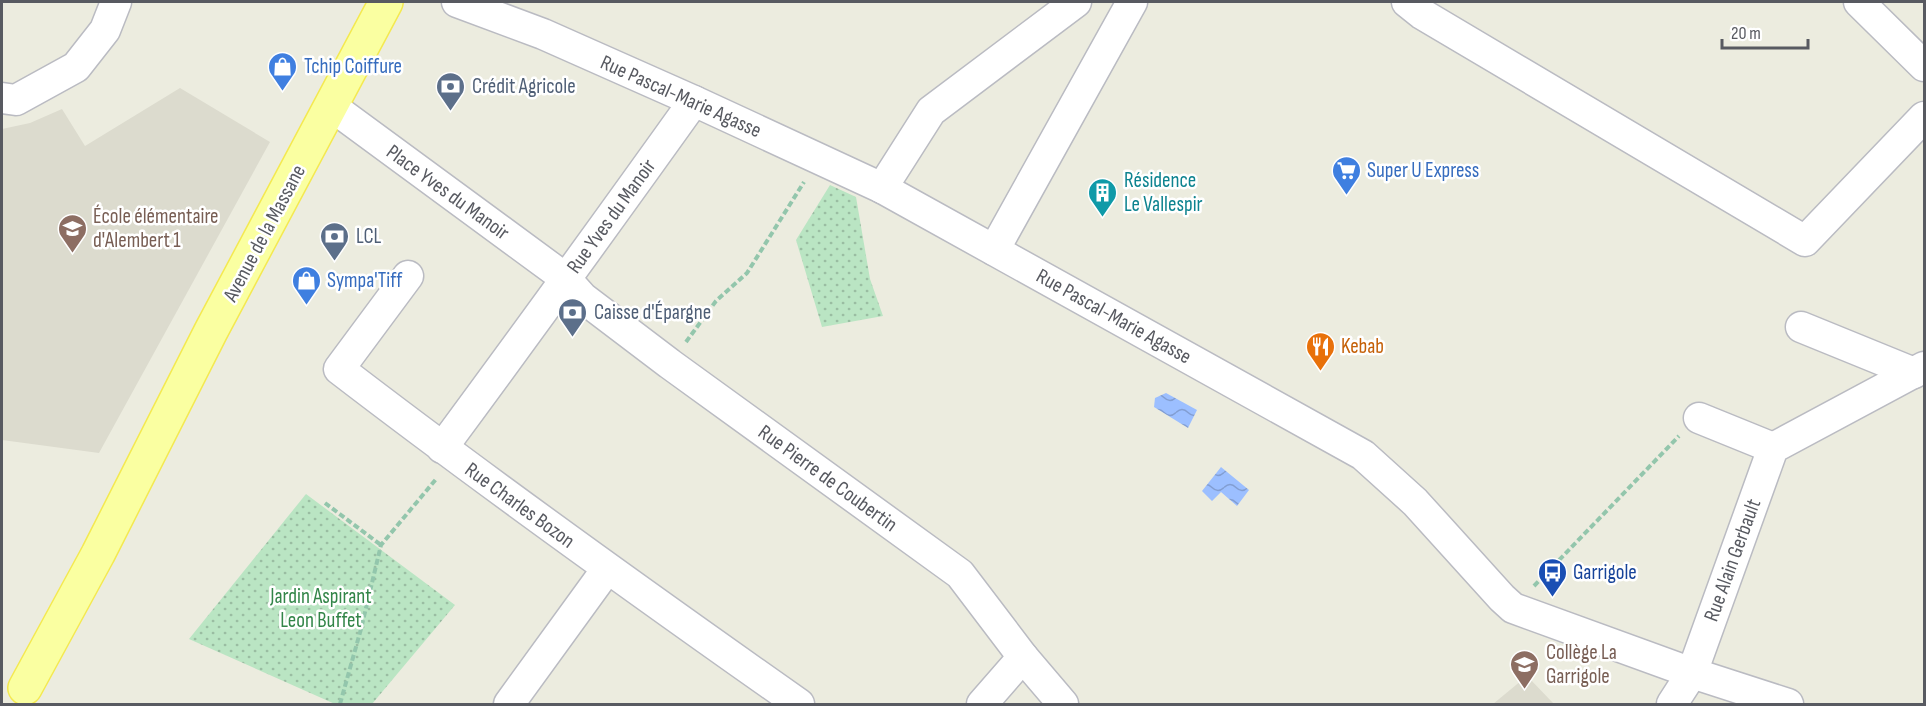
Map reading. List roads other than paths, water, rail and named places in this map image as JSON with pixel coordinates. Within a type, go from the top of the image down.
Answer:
[{"type":"main road","name":"Avenue de la Massane","points":[[17,691],[65,568],[99,509],[143,464],[386,2]]},
{"type":"street","points":[[2,98],[16,100],[75,67],[105,30],[116,2]]},
{"type":"street","name":"Rue Pascal-Marie Agasse","points":[[457,2],[543,34],[882,188],[1363,455],[1415,501],[1513,608],[1788,705]]},
{"type":"street","points":[[882,188],[931,111],[1076,2]]},
{"type":"street","points":[[994,250],[1132,2]]},
{"type":"street","points":[[1407,2],[1422,14],[1805,241],[1924,117]]},
{"type":"street","points":[[1859,2],[1924,66]]},
{"type":"street","name":"Rue Yves du Manoir","points":[[449,453],[565,278],[694,101]]},
{"type":"street","name":"Place Yves du Manoir","points":[[331,106],[565,278]]},
{"type":"street","name":"Rue Charles Bozon","points":[[408,276],[339,369],[449,453],[799,705]]},
{"type":"street","name":"Rue Pierre de Coubertin","points":[[565,278],[583,298],[670,364],[960,574],[1063,705]]},
{"type":"street","points":[[1801,327],[1919,370]]},
{"type":"street","points":[[1699,418],[1773,448],[1919,370]]},
{"type":"street","name":"Rue Alain Gerbault","points":[[1692,673],[1773,448]]},
{"type":"street","points":[[509,705],[608,569]]},
{"type":"street","points":[[982,705],[1023,657]]},
{"type":"street","points":[[1672,705],[1692,673]]},
{"type":"water","points":[[1166,393],[1197,410],[1188,428],[1154,407],[1155,398]]},
{"type":"water","points":[[1221,467],[1249,490],[1237,506],[1221,492],[1212,501],[1202,491]]},
{"type":"place","name":"Tchip Coiffure","points":[[283,92]]},
{"type":"place","name":"Crédit Agricole","points":[[451,112]]},
{"type":"place","name":"Super U Express","points":[[1346,196]]},
{"type":"place","name":"Résidence Le Vallespir","points":[[1103,218]]},
{"type":"place","name":"École élémentaire d'Alembert 1","points":[[72,254]]},
{"type":"place","name":"LCL","points":[[335,262]]},
{"type":"place","name":"Sympa'Tiff","points":[[306,306]]},
{"type":"place","name":"Caisse d'Épargne","points":[[573,338]]},
{"type":"place","name":"Kebab","points":[[1320,372]]},
{"type":"place","name":"Garrigole","points":[[1552,598]]},
{"type":"place","name":"Collège La Garrigole","points":[[1525,690]]},
{"type":"park label","name":"Jardin Aspirant Leon Buffet","points":[[321,608]]}]
